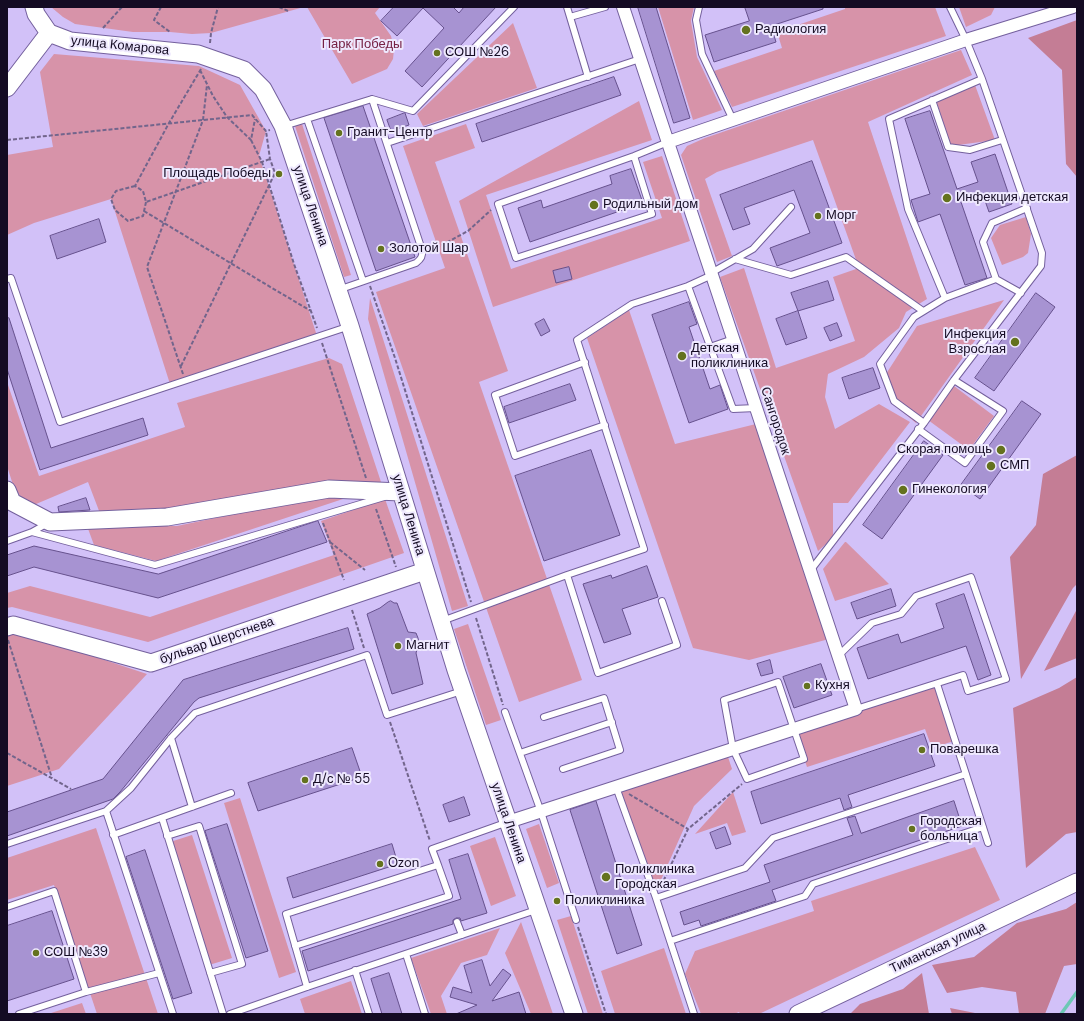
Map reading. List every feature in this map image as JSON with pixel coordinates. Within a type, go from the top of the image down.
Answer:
[{"type":"main road","points":[[7,88],[49,33],[36,14],[34,7]]},
{"type":"main road","name":"улица Комарова","points":[[49,33],[70,41],[201,62]]},
{"type":"main road","name":"улица Ленина","points":[[201,62],[244,70],[263,89],[283,126],[350,326],[400,492],[463,691],[574,1014]]},
{"type":"main road","points":[[9,499],[50,522],[167,517],[329,489],[372,496],[400,492]]},
{"type":"main road","name":"бульвар Шерстнева","points":[[7,627],[13,625],[151,663],[425,571]]},
{"type":"main road","name":"Тиманская улица","points":[[798,1014],[1077,882]]},
{"type":"street","name":"Сангородок","points":[[623,7],[856,709]]},
{"type":"street","points":[[668,142],[966,40],[1073,7]]},
{"type":"street","points":[[508,822],[856,709]]},
{"type":"lane","points":[[283,126],[372,99],[413,112],[514,7]]},
{"type":"lane","points":[[567,7],[588,77]]},
{"type":"lane","points":[[570,17],[605,7]]},
{"type":"lane","points":[[699,7],[696,20],[702,54],[733,120]]},
{"type":"lane","points":[[810,571],[924,423],[954,380],[1040,266],[1042,253],[982,79],[966,40],[950,7]]},
{"type":"lane","points":[[387,143],[640,59]]},
{"type":"lane","points":[[945,298],[908,209],[888,119],[982,79]]},
{"type":"lane","points":[[337,290],[416,263],[422,256],[422,250],[372,99]]},
{"type":"lane","points":[[932,100],[948,147],[970,150],[1002,140]]},
{"type":"lane","points":[[307,119],[365,280]]},
{"type":"lane","points":[[634,156],[652,214],[516,258],[498,204],[634,156],[668,142]]},
{"type":"lane","points":[[441,622],[567,575],[644,549],[577,340],[632,304],[688,286],[712,274],[753,249],[791,207]]},
{"type":"lane","points":[[1021,293],[996,279],[983,242],[992,223],[1026,208]]},
{"type":"lane","points":[[735,259],[791,275],[846,257],[923,311]]},
{"type":"lane","points":[[7,279],[11,278],[60,422],[350,326]]},
{"type":"lane","points":[[924,423],[894,401],[880,364],[914,317],[945,298],[996,279]]},
{"type":"lane","points":[[688,286],[733,409],[756,408]]},
{"type":"lane","points":[[710,347],[733,338]]},
{"type":"lane","points":[[584,362],[495,395],[515,456],[605,425]]},
{"type":"lane","points":[[918,429],[965,463],[1003,411],[954,380]]},
{"type":"lane","points":[[32,532],[155,565],[320,516],[372,496]]},
{"type":"lane","points":[[7,541],[32,532],[50,522]]},
{"type":"lane","points":[[567,575],[598,673],[677,644],[662,601]]},
{"type":"lane","points":[[838,656],[872,623],[901,614],[916,596],[971,577],[1006,679],[968,691],[962,676],[856,709]]},
{"type":"lane","points":[[7,844],[106,811],[131,788],[171,738],[195,713],[367,655],[388,715],[463,691]]},
{"type":"lane","points":[[778,682],[794,729],[804,759],[747,779],[733,749],[724,700],[778,682]]},
{"type":"lane","points":[[937,684],[988,842]]},
{"type":"lane","points":[[544,717],[604,698],[620,750],[563,769]]},
{"type":"lane","points":[[505,712],[541,812],[576,920]]},
{"type":"lane","points":[[520,753],[612,722]]},
{"type":"lane","points":[[171,738],[192,807]]},
{"type":"lane","points":[[656,898],[745,868],[773,838],[966,774]]},
{"type":"lane","points":[[616,787],[656,898],[694,1014]]},
{"type":"lane","points":[[113,835],[231,793]]},
{"type":"lane","points":[[106,811],[172,1014]]},
{"type":"lane","points":[[162,818],[223,1014]]},
{"type":"lane","points":[[295,946],[450,899],[432,849],[508,822]]},
{"type":"lane","points":[[167,836],[199,826],[242,964],[210,972]]},
{"type":"lane","points":[[670,941],[805,896],[813,884],[983,827]]},
{"type":"lane","points":[[307,987],[286,914],[438,865]]},
{"type":"lane","points":[[7,907],[54,891],[86,992]]},
{"type":"lane","points":[[230,1014],[538,909]]},
{"type":"lane","points":[[457,922],[462,935]]},
{"type":"lane","points":[[406,954],[425,1014]]},
{"type":"lane","points":[[356,970],[369,1014]]},
{"type":"lane","points":[[19,1014],[86,992],[159,973]]},
{"type":"path","points":[[103,28],[122,7]]},
{"type":"path","points":[[161,7],[154,20],[170,32]]},
{"type":"path","points":[[134,186],[201,62],[218,7]]},
{"type":"path","points":[[279,7],[288,11]]},
{"type":"path","points":[[201,62],[207,85],[213,96],[227,117],[251,140],[262,162],[294,264],[401,579]]},
{"type":"path","points":[[186,380],[180,367],[147,267],[203,120],[207,85]]},
{"type":"path","points":[[7,140],[252,114],[266,131],[270,159],[275,173],[180,367]]},
{"type":"path","points":[[251,140],[255,118]]},
{"type":"path","points":[[266,131],[283,126]]},
{"type":"path","points":[[146,202],[270,159]]},
{"type":"path","points":[[134,186],[143,191],[146,202],[143,216],[128,221],[115,210],[111,199],[116,191],[134,186]]},
{"type":"path","points":[[422,256],[468,231],[498,204]]},
{"type":"path","points":[[144,211],[311,311]]},
{"type":"path","points":[[365,280],[395,358],[505,712]]},
{"type":"path","points":[[320,516],[344,580]]},
{"type":"path","points":[[330,541],[365,570]]},
{"type":"path","points":[[348,597],[367,655]]},
{"type":"path","points":[[7,637],[52,778]]},
{"type":"path","points":[[388,715],[432,849]]},
{"type":"path","points":[[7,753],[71,789]]},
{"type":"path","points":[[656,898],[688,829],[747,779]]},
{"type":"path","points":[[616,787],[688,829]]},
{"type":"path","points":[[576,920],[606,1014]]},
{"type":"green space","name":"Парк Победы","points":[[51,7],[304,7],[211,33],[192,34],[170,32],[133,32],[75,24],[63,17]]},
{"type":"green space","name":"Парк Победы","points":[[307,7],[380,7],[375,13],[391,36],[394,49],[393,59],[387,69],[352,84]]},
{"type":"green space","points":[[658,7],[694,7],[691,21],[697,57],[722,110],[693,120]]},
{"type":"green space","points":[[845,7],[935,7],[946,36],[732,107],[714,71],[782,48],[777,32],[845,9]]},
{"type":"green space","points":[[959,7],[995,7],[991,15],[966,27]]},
{"type":"green space","points":[[513,23],[537,88],[423,126],[417,114]]},
{"type":"green space","points":[[961,50],[972,75],[868,122],[927,299],[906,312],[899,328],[864,357],[828,374],[825,397],[835,429],[879,404],[910,422],[848,503],[833,503],[833,538],[818,551],[720,277],[744,268],[776,368],[855,341],[833,277],[859,268],[813,140],[717,172],[705,179],[732,256],[717,262],[681,155],[687,146],[705,138]]},
{"type":"green space","points":[[54,54],[199,66],[240,85],[266,131],[259,156],[317,336],[170,384],[111,199],[34,223],[7,235],[7,155],[53,147],[40,72]]},
{"type":"green space","points":[[975,85],[995,140],[951,146],[936,100]]},
{"type":"green space","points":[[639,101],[652,140],[486,195],[511,269],[662,218],[643,162],[662,156],[690,241],[493,307],[459,201]]},
{"type":"green space","points":[[302,124],[351,275],[344,277],[295,126]]},
{"type":"green space","points":[[466,124],[475,148],[435,162],[508,371],[479,382],[582,680],[519,702],[376,292],[445,268],[403,146]]},
{"type":"green space","points":[[1026,217],[1031,234],[1028,253],[1023,257],[1002,265],[991,238],[1000,225]]},
{"type":"green space","points":[[370,298],[468,606],[452,611],[368,319]]},
{"type":"green space","points":[[1004,300],[916,423],[894,405],[884,377],[917,326]]},
{"type":"green space","points":[[629,310],[675,444],[760,423],[833,638],[749,660],[693,648],[587,338]]},
{"type":"green space","points":[[329,358],[342,364],[381,482],[328,484],[169,513],[101,516],[88,482],[29,507],[14,488],[7,466],[7,382],[39,476],[185,427],[177,403]]},
{"type":"green space","points":[[954,386],[994,416],[969,450],[928,420]]},
{"type":"green space","points":[[315,497],[346,498],[156,561],[94,545],[87,526],[177,526]]},
{"type":"green space","points":[[385,499],[404,553],[148,642],[12,607],[7,608],[7,593],[30,586],[150,617],[334,555],[321,521]]},
{"type":"green space","points":[[845,542],[889,584],[835,601],[823,569]]},
{"type":"green space","points":[[468,624],[501,720],[486,725],[454,629]]},
{"type":"green space","points":[[14,630],[147,674],[59,769],[7,786],[7,632]]},
{"type":"green space","points":[[936,686],[954,741],[932,748],[925,729],[807,767],[795,731]]},
{"type":"green space","points":[[727,754],[732,769],[694,806],[656,891],[620,789]]},
{"type":"green space","points":[[733,792],[746,832],[732,836],[727,823],[695,834]]},
{"type":"green space","points":[[240,798],[296,972],[279,978],[224,803]]},
{"type":"green space","points":[[539,824],[559,883],[547,888],[526,829]]},
{"type":"green space","points":[[96,828],[158,1014],[97,1014],[54,885],[7,900],[7,858]]},
{"type":"green space","points":[[192,835],[232,958],[209,965],[170,842]]},
{"type":"green space","points":[[495,837],[516,896],[491,906],[470,846]]},
{"type":"green space","points":[[975,847],[1000,900],[759,1014],[740,1014],[739,1012],[734,1014],[701,1014],[685,974],[695,951],[814,911],[811,901]]},
{"type":"green space","points":[[571,916],[603,1014],[588,1014],[557,920]]},
{"type":"green space","points":[[521,922],[553,1014],[531,1014],[505,953]]},
{"type":"green space","points":[[500,928],[487,955],[461,963],[441,996],[447,1014],[431,1014],[411,958]]},
{"type":"green space","points":[[664,948],[686,1014],[615,1014],[601,971]]},
{"type":"green space","points":[[351,981],[362,1014],[305,1014],[300,999]]},
{"type":"green space","points":[[82,1003],[86,1014],[48,1014]]},
{"type":"shaded area","points":[[1077,20],[1077,177],[1066,164],[1062,70],[1028,38]]},
{"type":"shaded area","points":[[1077,455],[1077,584],[1073,588],[1021,679],[1010,557],[1036,525],[1043,474]]},
{"type":"shaded area","points":[[1077,609],[1077,658],[1044,671]]},
{"type":"shaded area","points":[[1077,677],[1077,832],[1066,834],[1026,868],[1013,708],[1059,688]]},
{"type":"shaded area","points":[[1077,902],[1077,964],[1064,966],[1045,1014],[1019,1014],[1016,992],[982,987],[947,993],[932,965],[974,957],[1017,923],[1066,909]]},
{"type":"shaded area","points":[[922,973],[929,1014],[850,1014],[860,1004],[903,989]]},
{"type":"shaded area","points":[[950,1008],[980,1014],[952,1014]]},
{"type":"building","name":"СОШ №26","points":[[394,7],[453,7],[459,13],[464,7],[496,7],[422,87],[405,71],[444,28],[423,8],[397,36],[381,21]]},
{"type":"building","points":[[638,7],[656,7],[690,118],[674,123]]},
{"type":"building","name":"Радиология","points":[[745,7],[823,7],[823,9],[771,26],[776,42],[714,62],[705,35],[749,21]]},
{"type":"building","points":[[614,77],[621,95],[482,142],[476,124]]},
{"type":"building","points":[[363,106],[415,257],[376,271],[324,118]]},
{"type":"building","name":"Инфекция детская","points":[[930,111],[957,189],[978,182],[971,162],[995,154],[1012,204],[989,212],[983,195],[961,202],[987,278],[965,285],[940,214],[918,222],[911,200],[930,194],[905,119]]},
{"type":"building","points":[[405,113],[409,125],[391,131],[387,120]]},
{"type":"building","name":"Морг","points":[[812,161],[842,243],[777,266],[770,248],[810,233],[794,190],[744,208],[750,224],[733,230],[720,195]]},
{"type":"building","name":"Родильный дом","points":[[631,169],[643,203],[530,242],[518,208],[541,200],[543,208],[612,184],[610,176]]},
{"type":"building","points":[[99,219],[106,242],[57,259],[50,236]]},
{"type":"building","points":[[569,267],[572,279],[556,283],[553,271]]},
{"type":"building","points":[[828,281],[834,300],[798,311],[791,293]]},
{"type":"building","name":"Инфекция Взрослая","points":[[1036,293],[1055,307],[994,391],[975,378]]},
{"type":"building","name":"Детская поликлиника","points":[[689,302],[697,324],[689,327],[710,389],[720,385],[728,409],[689,423],[652,315]]},
{"type":"building","points":[[798,311],[807,338],[786,345],[776,319]]},
{"type":"building","points":[[9,318],[51,448],[143,418],[148,435],[40,470],[7,369],[7,319]]},
{"type":"building","points":[[544,319],[550,331],[541,336],[535,324]]},
{"type":"building","points":[[837,323],[842,336],[830,341],[824,328]]},
{"type":"building","points":[[873,368],[880,388],[849,399],[842,378]]},
{"type":"building","points":[[570,384],[576,400],[509,423],[504,407]]},
{"type":"building","name":"Скорая помощь","points":[[1022,401],[1041,414],[980,499],[961,485]]},
{"type":"building","name":"Гинекология","points":[[924,441],[943,455],[882,539],[863,525]]},
{"type":"building","points":[[591,450],[620,535],[544,561],[515,476]]},
{"type":"building","points":[[86,498],[90,510],[59,512],[58,507]]},
{"type":"building","points":[[318,521],[327,542],[158,598],[34,567],[7,576],[7,555],[34,546],[158,574]]},
{"type":"building","points":[[647,566],[658,597],[622,609],[631,634],[604,643],[583,584],[611,575],[612,578]]},
{"type":"building","points":[[891,589],[896,606],[857,619],[851,603]]},
{"type":"building","points":[[964,594],[991,675],[978,680],[966,646],[868,679],[857,648],[898,634],[901,643],[944,628],[936,604]]},
{"type":"building","name":"Магнит","points":[[391,601],[397,603],[408,632],[416,633],[418,638],[419,643],[416,653],[423,684],[392,694],[367,614]]},
{"type":"building","points":[[348,628],[354,649],[199,698],[194,702],[113,799],[7,836],[7,812],[103,779],[183,680]]},
{"type":"building","points":[[770,660],[773,673],[761,676],[757,664]]},
{"type":"building","name":"Кухня","points":[[821,664],[832,695],[794,708],[783,677]]},
{"type":"building","points":[[924,734],[935,766],[848,795],[852,807],[844,810],[840,798],[761,824],[751,792]]},
{"type":"building","name":"Д/с № 55","points":[[352,748],[362,777],[258,811],[248,783]]},
{"type":"building","points":[[464,797],[470,815],[449,822],[443,805]]},
{"type":"building","name":"Поликлиника Городская","points":[[596,801],[642,945],[617,954],[570,810]]},
{"type":"building","points":[[954,801],[962,826],[772,890],[776,901],[701,926],[699,920],[684,925],[680,912],[770,882],[764,865],[853,835],[847,818],[855,816],[861,833]]},
{"type":"building","points":[[227,824],[268,951],[246,958],[205,831]]},
{"type":"building","points":[[725,827],[731,844],[716,849],[710,833]]},
{"type":"building","points":[[392,844],[398,864],[293,898],[287,878]]},
{"type":"building","points":[[145,850],[192,993],[173,999],[126,857]]},
{"type":"building","points":[[468,854],[487,913],[461,921],[460,918],[456,918],[453,920],[453,924],[308,971],[302,951],[461,899],[449,860]]},
{"type":"building","name":"СОШ №39","points":[[52,911],[74,979],[7,1001],[7,926]]},
{"type":"building","points":[[482,960],[490,986],[503,969],[511,975],[492,1001],[519,992],[526,1014],[456,1014],[477,1005],[450,997],[453,987],[472,993],[464,966]]},
{"type":"building","points":[[389,973],[402,1014],[382,1014],[371,979]]},
{"type":"waterway","points":[[1061,1014],[1077,992]]},
{"type":"place","name":"Радиология","points":[[746,30]]},
{"type":"place","name":"СОШ №26","points":[[437,53]]},
{"type":"place","name":"Гранит-Центр","points":[[339,133]]},
{"type":"place","name":"Площадь Победы","points":[[279,174]]},
{"type":"place","name":"Инфекция детская","points":[[947,198]]},
{"type":"place","name":"Родильный дом","points":[[594,205]]},
{"type":"place","name":"Морг","points":[[818,216]]},
{"type":"place","name":"Золотой Шар","points":[[381,249]]},
{"type":"place","name":"Инфекция Взрослая","points":[[1015,342]]},
{"type":"place","name":"Детская поликлиника","points":[[682,356]]},
{"type":"place","name":"Скорая помощь","points":[[1001,450]]},
{"type":"place","name":"СМП","points":[[991,466]]},
{"type":"place","name":"Гинекология","points":[[903,490]]},
{"type":"place","name":"Магнит","points":[[398,646]]},
{"type":"place","name":"Кухня","points":[[807,686]]},
{"type":"place","name":"Поварешка","points":[[922,750]]},
{"type":"place","name":"Д/с № 55","points":[[305,780]]},
{"type":"place","name":"Городская больница","points":[[912,829]]},
{"type":"place","name":"Ozon","points":[[380,864]]},
{"type":"place","name":"Поликлиника Городская","points":[[606,877]]},
{"type":"place","name":"Поликлиника","points":[[557,901]]},
{"type":"place","name":"СОШ №39","points":[[36,953]]}]
